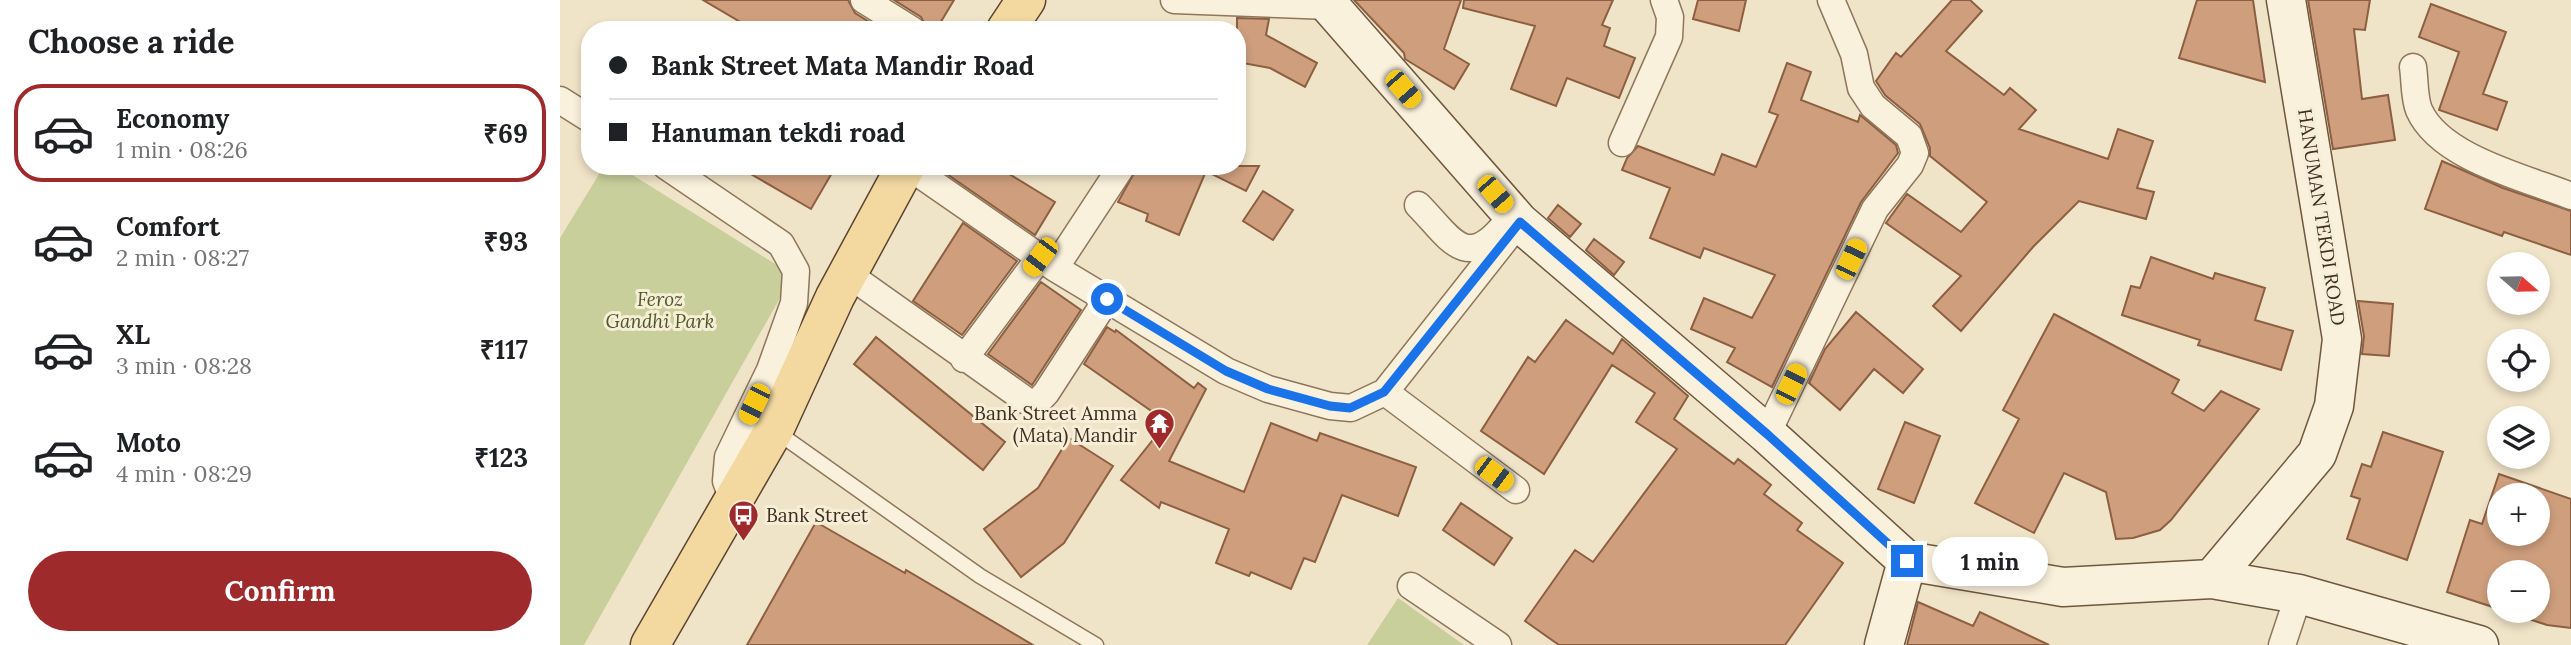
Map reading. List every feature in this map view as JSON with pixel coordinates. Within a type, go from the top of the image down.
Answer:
[{"type":"main road","points":[[1012,21],[1026,0]]},
{"type":"main road","points":[[650,645],[774,430],[848,274],[902,175]]},
{"type":"street","points":[[864,0],[898,21]]},
{"type":"street","points":[[1174,0],[1329,3],[1516,218],[1767,434],[1907,561],[2063,587],[2212,579],[2299,594],[2479,645]]},
{"type":"street","points":[[1622,143],[1669,37],[1670,17],[1664,0]]},
{"type":"street","points":[[1767,434],[1875,209],[1910,164],[1914,153],[1909,136],[1873,106],[1861,88],[1854,54],[1831,0]]},
{"type":"street","name":"HANUMAN TEKDI ROAD","points":[[2212,579],[2317,454],[2334,406],[2342,339],[2286,0]]},
{"type":"street","points":[[2413,67],[2419,110],[2440,137],[2468,157],[2571,196]]},
{"type":"street","points":[[560,100],[581,113]]},
{"type":"street","points":[[679,175],[781,244],[796,271],[794,303],[770,370],[728,457],[726,481],[733,500]]},
{"type":"street","points":[[920,175],[1048,262],[1226,371],[1268,389],[1330,406],[1350,408],[1384,392],[1516,218]]},
{"type":"street","points":[[964,359],[1048,262],[1115,175]]},
{"type":"street","points":[[1418,205],[1459,245],[1477,251],[1516,218]]},
{"type":"street","points":[[848,274],[1028,405],[1038,404],[1107,299]]},
{"type":"street","points":[[1384,392],[1516,490]]},
{"type":"street","points":[[1884,645],[1907,561]]},
{"type":"street","points":[[1411,586],[1498,645]]},
{"type":"street","points":[[2282,645],[2299,594]]},
{"type":"lane","points":[[774,430],[980,576],[1096,645]]},
{"type":"green space","name":"Feroz Gandhi Park","points":[[598,175],[632,175],[793,275],[584,645],[560,645],[560,238]]},
{"type":"green space","points":[[1398,598],[1464,645],[1367,645]]},
{"type":"building","points":[[703,0],[848,0],[855,13],[868,21],[739,21]]},
{"type":"building","points":[[894,0],[954,0],[941,21],[923,21]]},
{"type":"building","points":[[1354,0],[1461,0],[1444,49],[1469,64],[1454,89],[1405,59],[1404,53]]},
{"type":"building","points":[[1464,0],[1613,0],[1602,25],[1610,28],[1604,46],[1635,58],[1619,98],[1567,78],[1556,106],[1511,89],[1535,26],[1463,8]]},
{"type":"building","points":[[1698,0],[1746,0],[1739,31],[1693,19]]},
{"type":"building","points":[[1952,0],[1970,0],[1982,11],[1946,51],[2004,95],[2010,88],[2036,110],[2019,129],[2108,159],[2118,129],[2153,141],[2137,188],[2154,192],[2146,219],[2079,201],[2033,247],[1961,331],[1933,306],[1961,276],[1886,223],[1907,194],[1961,232],[1987,202],[1930,156],[1930,148],[1920,124],[1885,95],[1876,81],[1896,53],[1901,57]]},
{"type":"building","points":[[2197,0],[2253,0],[2265,82],[2179,58]]},
{"type":"building","points":[[2308,0],[2370,0],[2365,30],[2354,29],[2362,99],[2388,95],[2395,140],[2333,149]]},
{"type":"building","points":[[2431,4],[2506,32],[2483,94],[2507,102],[2497,130],[2439,110],[2459,52],[2419,37]]},
{"type":"building","points":[[1237,18],[1269,19],[1266,35],[1317,63],[1305,87],[1270,68],[1246,64],[1246,21],[1237,21]]},
{"type":"building","points":[[1787,63],[1811,72],[1801,100],[1858,122],[1860,115],[1896,145],[1898,153],[1861,202],[1772,387],[1727,362],[1735,348],[1691,329],[1704,298],[1752,318],[1775,275],[1704,248],[1700,258],[1650,238],[1670,188],[1622,170],[1627,158],[1638,146],[1714,175],[1722,154],[1756,167],[1778,115],[1769,112]]},
{"type":"building","points":[[2442,161],[2503,188],[2571,211],[2571,255],[2504,232],[2502,236],[2425,209]]},
{"type":"building","points":[[1246,166],[1259,166],[1246,191],[1214,175],[1246,175]]},
{"type":"building","points":[[752,175],[831,175],[811,209]]},
{"type":"building","points":[[948,175],[1011,175],[1055,202],[1035,235]]},
{"type":"building","points":[[1133,175],[1204,175],[1179,235],[1146,221],[1148,214],[1118,202]]},
{"type":"building","points":[[1263,191],[1293,210],[1273,240],[1243,221]]},
{"type":"building","points":[[1558,205],[1581,224],[1570,237],[1548,218]]},
{"type":"building","points":[[963,223],[1017,261],[962,335],[913,301]]},
{"type":"building","points":[[1594,239],[1624,262],[1614,275],[1586,250]]},
{"type":"building","points":[[2151,257],[2213,279],[2215,273],[2265,288],[2255,320],[2293,331],[2281,370],[2198,345],[2200,340],[2122,315],[2131,286],[2140,288]]},
{"type":"building","points":[[1041,282],[1081,310],[1032,385],[988,354]]},
{"type":"building","points":[[2358,301],[2393,304],[2389,356],[2362,354],[2364,336]]},
{"type":"building","points":[[1856,312],[1923,369],[1903,393],[1874,369],[1840,410],[1809,383],[1825,349]]},
{"type":"building","points":[[2054,314],[2179,380],[2172,393],[2204,411],[2221,391],[2259,409],[2171,520],[2160,530],[2133,538],[2116,539],[2106,492],[2064,473],[2034,533],[1975,503],[2019,419],[2003,410]]},
{"type":"building","points":[[1566,320],[1613,354],[1622,339],[1688,396],[1674,419],[1734,464],[1738,459],[1771,485],[1764,494],[1802,523],[1797,530],[1843,563],[1785,645],[1559,645],[1525,621],[1575,550],[1593,562],[1677,449],[1636,422],[1655,393],[1612,365],[1544,474],[1481,431],[1528,357],[1535,362]]},
{"type":"building","points":[[1107,327],[1115,332],[1116,330],[1194,388],[1198,383],[1206,389],[1169,461],[1244,492],[1271,423],[1317,441],[1320,433],[1416,467],[1398,516],[1342,495],[1315,562],[1304,558],[1291,589],[1251,572],[1249,576],[1216,563],[1229,529],[1161,502],[1159,508],[1121,480],[1167,422],[1084,364]]},
{"type":"building","points":[[876,337],[1005,442],[983,470],[854,364]]},
{"type":"building","points":[[1905,422],[1940,436],[1914,503],[1878,489]]},
{"type":"building","points":[[2383,432],[2443,452],[2407,560],[2347,539],[2360,499],[2351,496],[2362,464],[2371,467]]},
{"type":"building","points":[[1069,438],[1113,466],[1064,543],[1021,577],[984,529],[1038,488]]},
{"type":"building","points":[[2499,474],[2525,483],[2496,483]]},
{"type":"building","points":[[2550,492],[2571,499],[2571,628],[2541,623],[2550,623],[2550,560],[2487,560],[2487,605],[2447,592],[2470,520],[2482,524],[2487,509],[2487,546],[2550,546]]},
{"type":"building","points":[[1461,503],[1512,538],[1494,565],[1443,530]]},
{"type":"building","points":[[816,522],[905,573],[906,570],[1033,645],[747,645]]},
{"type":"building","points":[[1918,602],[1973,626],[1980,612],[2049,645],[1907,645]]},
{"type":"place","name":"Bank Street Amma (Mata) Mandir","points":[[1160,451]]},
{"type":"place","name":"Bank Street","points":[[743,542]]},
{"type":"route","points":[[1107,299],[1226,371],[1268,389],[1330,406],[1350,408],[1384,392],[1520,222],[1767,434],[1907,561]]}]
